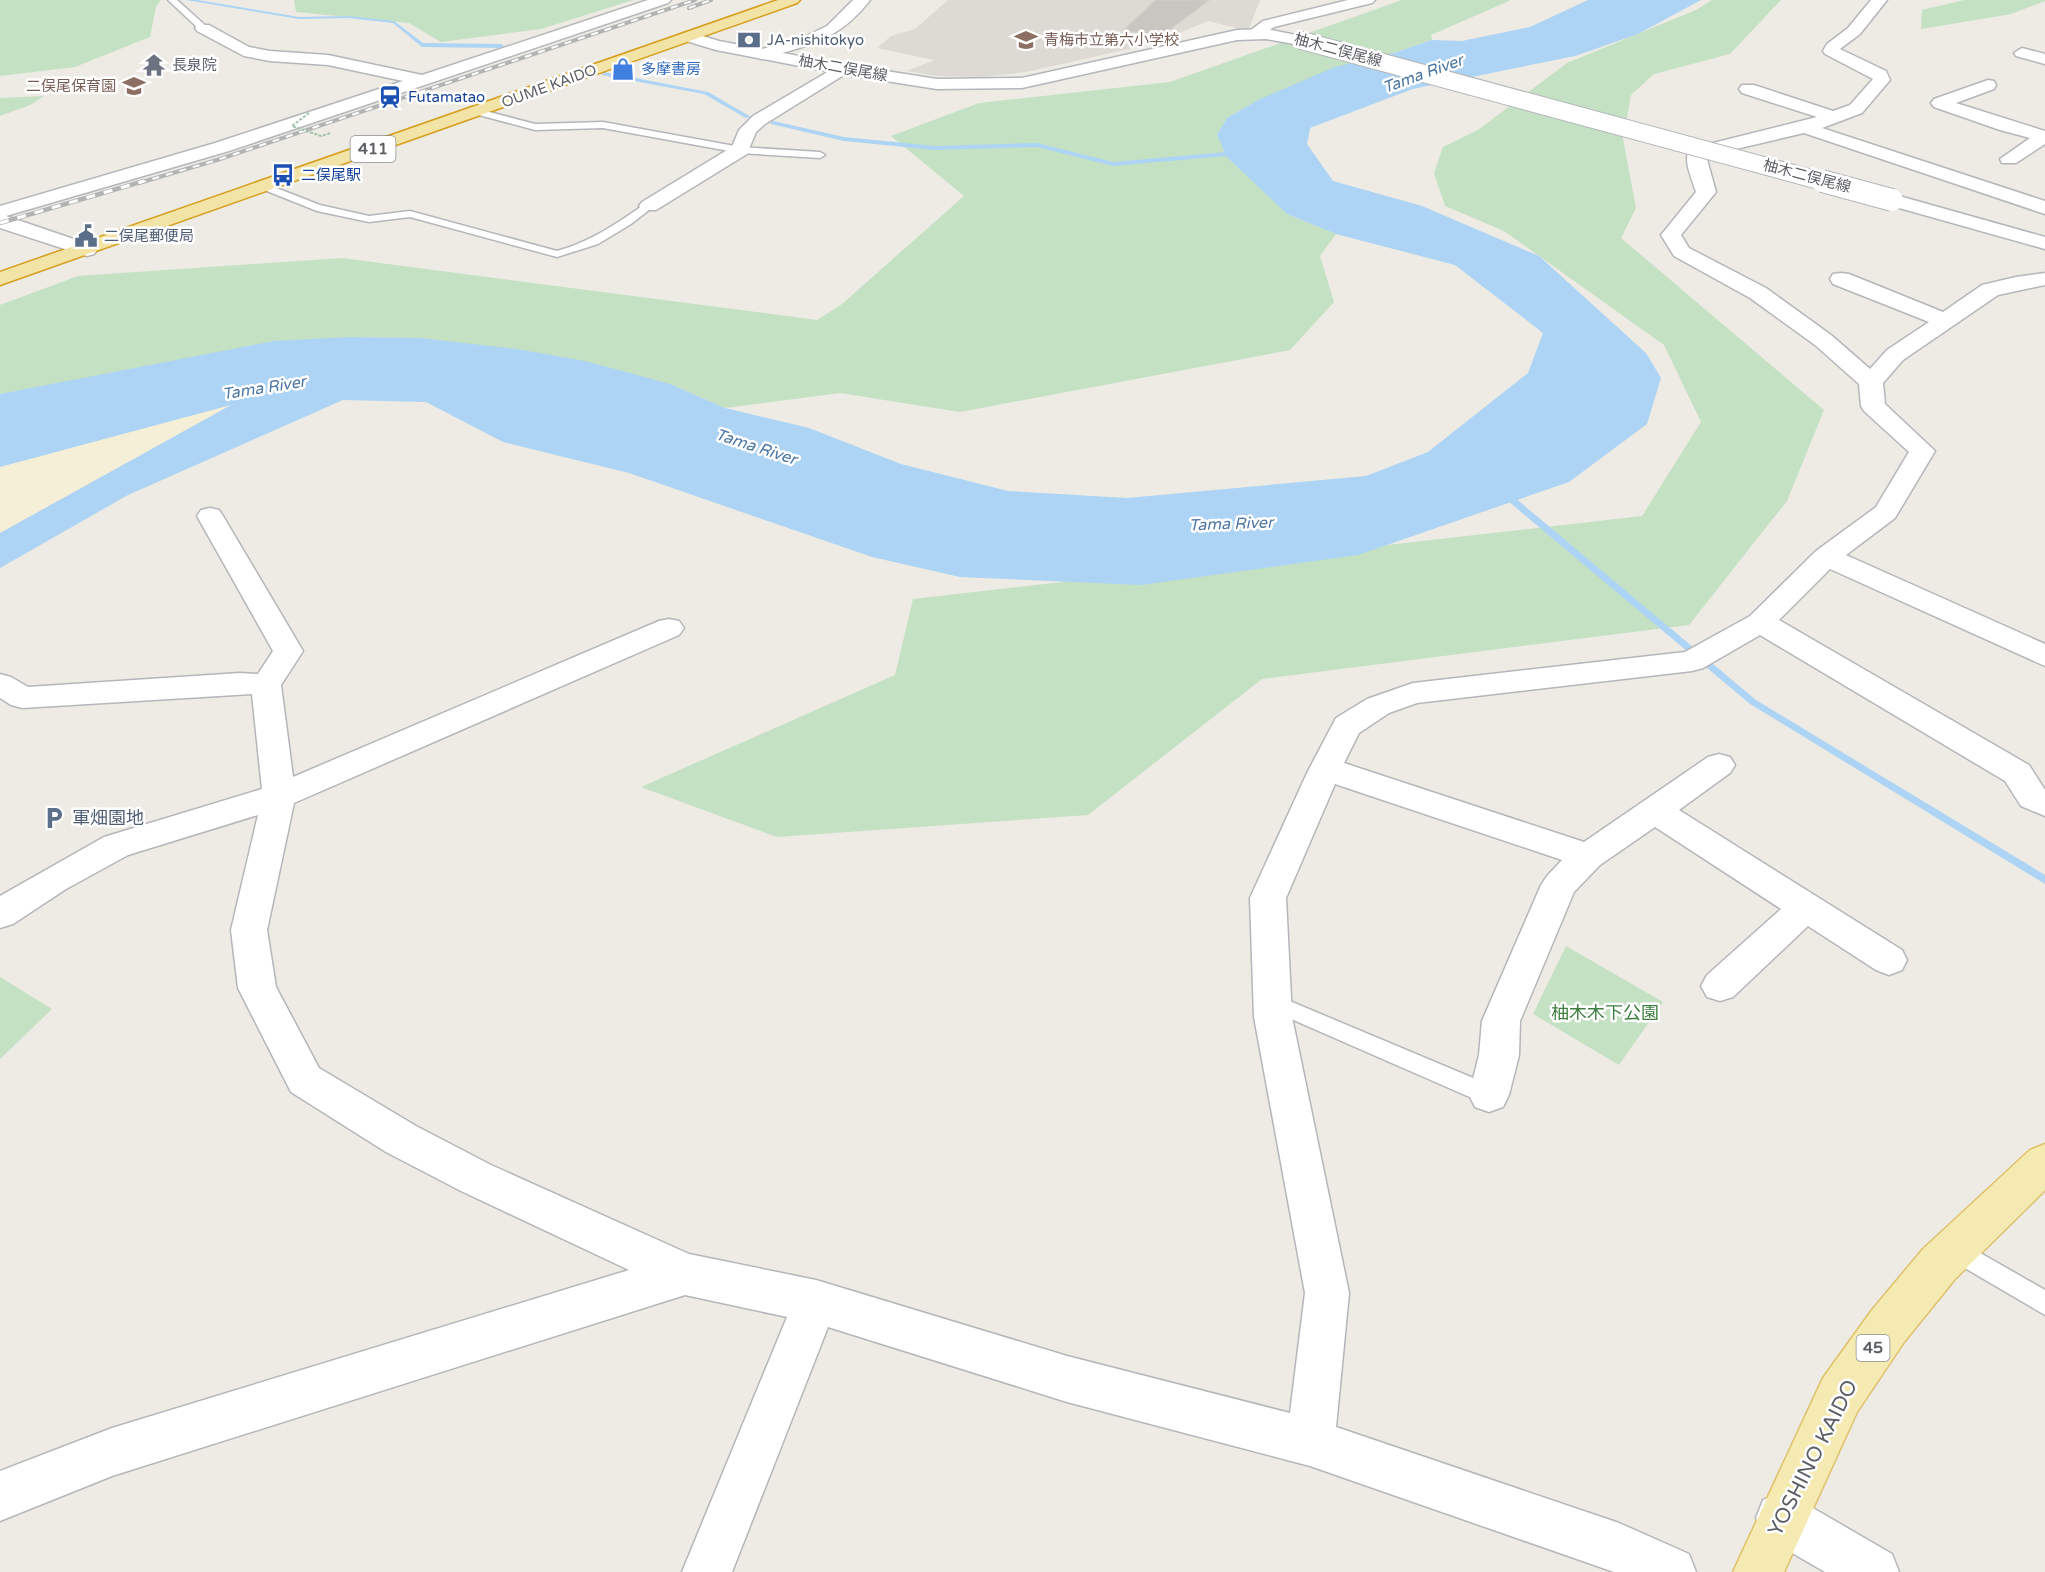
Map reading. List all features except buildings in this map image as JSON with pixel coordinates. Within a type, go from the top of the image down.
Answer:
[{"type":"highway","name":"OUME KAIDO","points":[[4,276],[87,250],[792,0]]},
{"type":"main road","name":"YOSHINO KAIDO","points":[[1758,1572],[1781,1518],[1840,1395],[1888,1326],[1939,1264],[2045,1163]]},
{"type":"street","points":[[0,212],[201,153],[663,0]]},
{"type":"street","points":[[760,54],[810,40],[833,29],[862,0]]},
{"type":"street","points":[[1255,33],[1269,24],[1367,0]]},
{"type":"street","points":[[1871,382],[1823,340],[1758,293],[1681,252],[1671,235],[1706,192],[1697,165],[1696,153],[1792,129],[1805,128],[1856,109],[1881,80],[1880,75],[1872,69],[1831,51],[1833,47],[1854,32],[1879,0]]},
{"type":"street","points":[[1255,33],[1267,8]]},
{"type":"street","points":[[203,28],[244,51],[270,56],[328,60],[424,80]]},
{"type":"street","name":"柚木二俣尾線","points":[[689,37],[760,54],[937,84],[1022,83],[1212,39],[1255,33],[1300,40],[2045,243]]},
{"type":"street","points":[[2022,53],[2045,59]]},
{"type":"street","points":[[649,206],[740,150],[748,130],[759,120],[841,69]]},
{"type":"street","points":[[1988,85],[1940,103],[2006,126],[2045,136]]},
{"type":"street","points":[[1748,88],[1836,118]]},
{"type":"street","points":[[1805,128],[2045,208]]},
{"type":"street","points":[[2009,159],[2045,136]]},
{"type":"street","points":[[0,221],[87,250]]},
{"type":"street","points":[[1841,279],[1947,321]]},
{"type":"street","points":[[1310,1442],[1327,1293],[1273,1017],[1268,898],[1347,726],[1378,706],[1413,693],[1692,661],[1760,622],[1826,557],[1886,513],[1922,451],[1872,406],[1871,382],[1895,355],[1990,290],[2045,279]]},
{"type":"street","points":[[210,516],[288,651],[266,685],[279,796],[249,930],[257,988],[305,1080],[401,1139],[476,1178],[685,1274],[816,1302],[1067,1379],[1310,1442],[1619,1548],[1671,1572]]},
{"type":"street","points":[[1826,557],[2045,656]]},
{"type":"street","points":[[1760,622],[2017,773],[2033,798],[2045,804]]},
{"type":"street","points":[[0,914],[54,880],[116,846],[279,796],[669,628]]},
{"type":"street","points":[[0,684],[22,698],[240,683],[266,685]]},
{"type":"street","points":[[1488,1095],[1499,1055],[1501,1021],[1517,990],[1559,885],[1588,856],[1719,765]]},
{"type":"street","points":[[1326,769],[1588,856]]},
{"type":"street","points":[[1654,810],[1889,960]]},
{"type":"street","points":[[1720,986],[1806,907]]},
{"type":"street","points":[[0,1496],[112,1452],[685,1274]]},
{"type":"street","points":[[707,1572],[816,1302]]},
{"type":"street","points":[[1781,1518],[1874,1572]]},
{"type":"lane","points":[[172,0],[203,28]]},
{"type":"lane","points":[[478,112],[535,127],[603,125],[740,150],[820,155]]},
{"type":"lane","points":[[266,187],[317,208],[369,219],[410,214],[557,254],[575,250],[610,234],[649,206]]},
{"type":"lane","points":[[1273,1002],[1488,1095]]},
{"type":"lane","points":[[1954,1249],[2045,1303]]},
{"type":"path","points":[[309,113],[292,126],[321,136],[331,133]]},
{"type":"shaded area","name":"青梅市立第六小学校","points":[[948,0],[1260,0],[1248,31],[1208,21],[1156,43],[1026,72],[982,77],[937,76],[907,71],[934,60],[877,48],[891,36],[915,29]]},
{"type":"green space","points":[[0,0],[161,0],[156,7],[150,37],[75,67],[0,76]]},
{"type":"green space","points":[[294,0],[633,0],[541,29],[441,42],[409,23],[296,12]]},
{"type":"green space","points":[[1402,0],[1511,0],[1431,35],[1432,40],[1260,99],[1227,118],[1217,135],[1287,214],[1336,234],[1320,256],[1334,302],[1290,350],[960,412],[840,393],[725,408],[670,384],[464,344],[420,338],[350,337],[0,394],[0,305],[78,276],[342,258],[817,320],[842,304],[964,196],[891,136],[979,103],[1170,82]]},
{"type":"green space","points":[[1712,0],[1781,0],[1730,54],[1654,74],[1631,95],[1623,139],[1636,208],[1621,238],[1824,410],[1787,501],[1689,625],[1262,679],[1088,815],[777,837],[641,787],[895,675],[913,599],[1642,516],[1701,422],[1664,345],[1504,231],[1445,206],[1434,173],[1443,147],[1478,130],[1567,63],[1696,10]]},
{"type":"green space","points":[[1964,0],[2045,1],[2011,14],[1921,29],[1922,10]]},
{"type":"green space","points":[[44,96],[30,105],[0,116],[0,98]]},
{"type":"green space","name":"柚木木下公園","points":[[1566,946],[1663,1002],[1619,1065],[1533,1014]]},
{"type":"green space","points":[[0,977],[52,1009],[0,1059]]},
{"type":"sand","points":[[234,404],[0,533],[0,467]]},
{"type":"water","points":[[1588,0],[1701,0],[1638,34],[1575,56],[1314,109],[1307,144],[1333,181],[1422,206],[1539,256],[1646,353],[1661,378],[1647,424],[1569,482],[1358,555],[1141,585],[960,577],[872,557],[629,473],[503,442],[426,402],[343,400],[128,495],[0,568],[0,533],[231,405],[0,467],[0,394],[274,341],[350,337],[420,338],[517,349],[585,361],[670,384],[725,408],[809,428],[901,464],[1008,491],[1127,498],[1366,476],[1428,452],[1528,373],[1543,333],[1455,265],[1336,234],[1287,214],[1227,157],[1217,135],[1227,118],[1260,99],[1335,67],[1397,52],[1432,40],[1462,41],[1530,27]]},
{"type":"waterway","points":[[188,0],[299,18],[348,17],[394,22],[422,45],[501,46]]},
{"type":"waterway","name":"Tama River","points":[[1292,173],[1280,152],[1278,129],[1428,72]]},
{"type":"waterway","points":[[604,74],[706,93],[748,117]]},
{"type":"waterway","points":[[773,123],[844,139],[935,148],[1037,145],[1113,164],[1238,153]]},
{"type":"waterway","points":[[1505,494],[1753,702],[2045,880]]},
{"type":"railway","points":[[139,183],[217,160],[695,0]]},
{"type":"railway","points":[[689,8],[711,0]]},
{"type":"railway","points":[[0,223],[144,181]]},
{"type":"place","name":"JA-nishitokyo","points":[[749,40]]},
{"type":"place","name":"青梅市立第六小学校","points":[[1026,40]]},
{"type":"place","name":"長泉院","points":[[154,65]]},
{"type":"place","name":"多摩書房","points":[[623,69]]},
{"type":"place","name":"二俣尾保育園","points":[[134,86]]},
{"type":"place","name":"Futamatao","points":[[390,97]]},
{"type":"place","name":"二俣尾駅","points":[[283,175]]},
{"type":"place","name":"二俣尾郵便局","points":[[86,236]]},
{"type":"place","name":"軍畑園地","points":[[54,818]]}]
